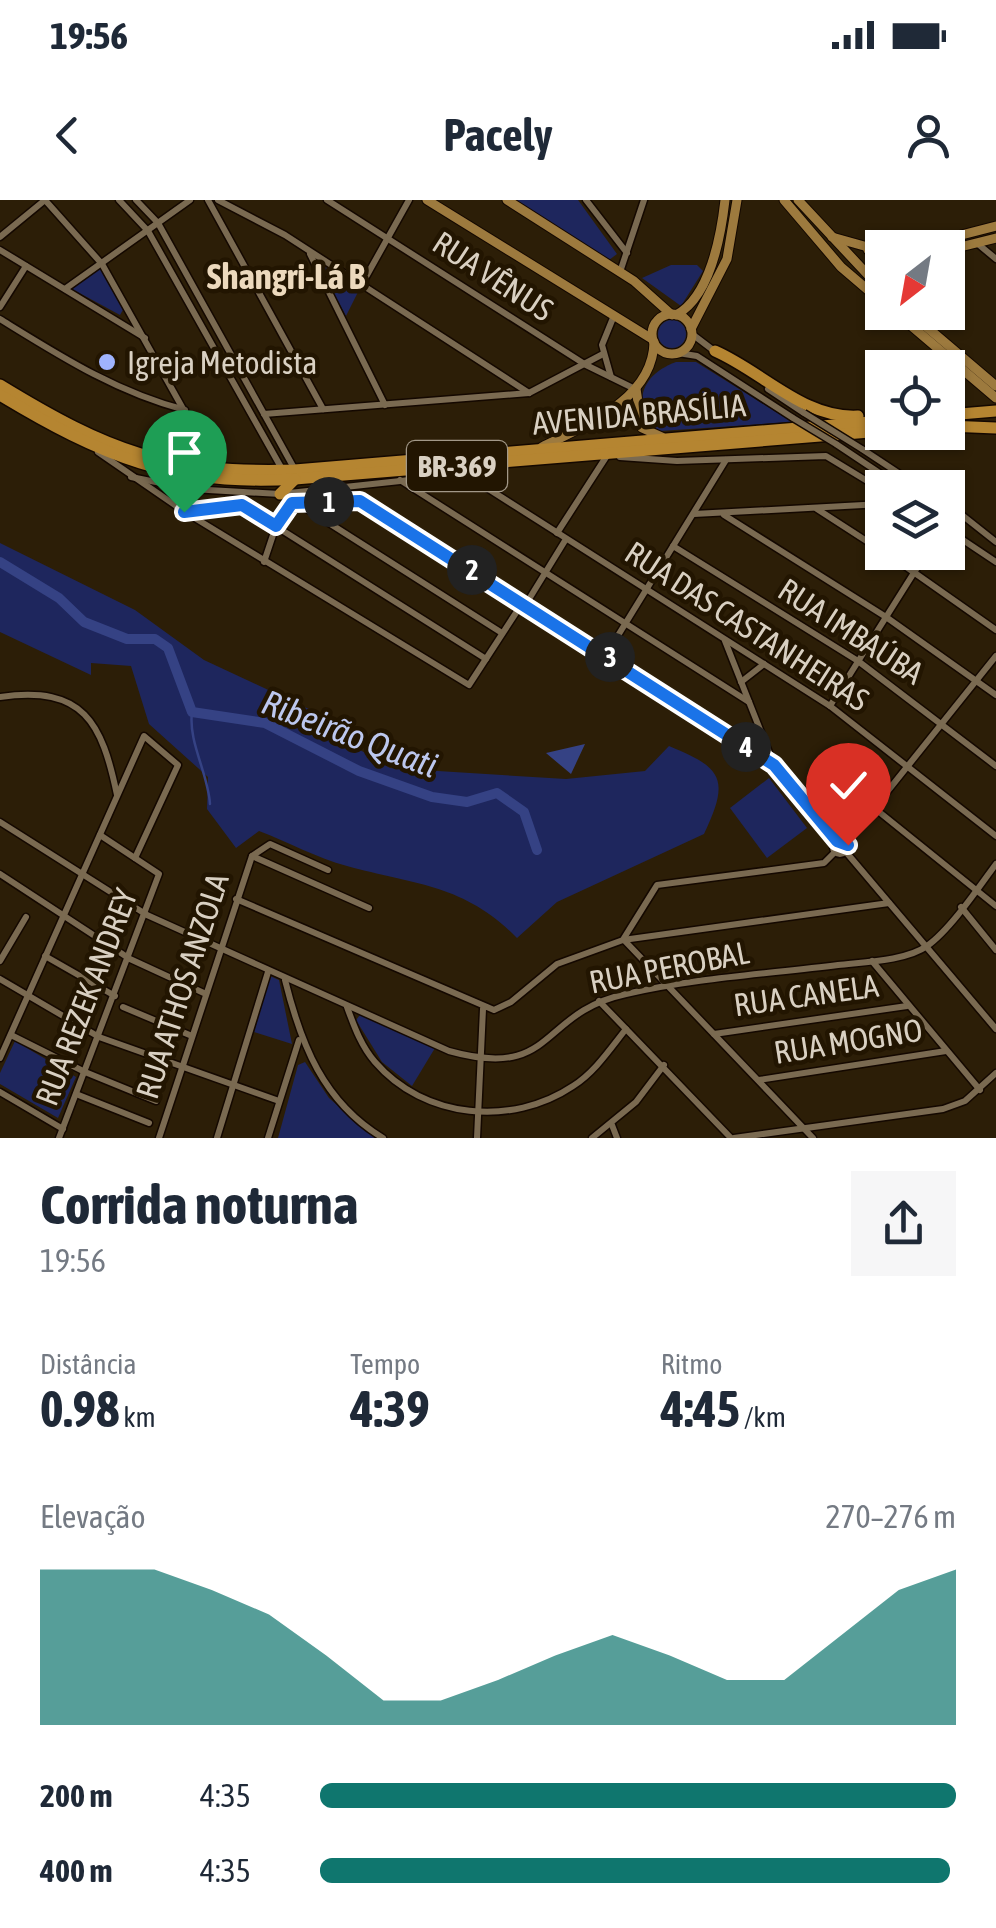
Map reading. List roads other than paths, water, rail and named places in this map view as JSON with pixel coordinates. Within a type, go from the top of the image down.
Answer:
[{"type":"highway","points":[[715,352],[825,414],[865,417]]},
{"type":"highway","name":"AVENIDA BRASÍLIA","points":[[0,385],[103,443],[156,461],[218,472],[295,474],[865,420]]},
{"type":"highway","name":"AVENIDA BRASÍLIA","points":[[0,396],[96,450],[128,463],[201,478],[608,454],[865,433]]},
{"type":"highway","points":[[965,414],[996,411]]},
{"type":"highway","points":[[965,427],[996,428]]},
{"type":"highway","points":[[280,494],[295,474],[309,492]]},
{"type":"main road","points":[[427,200],[674,354]]},
{"type":"main road","points":[[507,200],[656,297],[691,332]]},
{"type":"main road","points":[[537,450],[603,416],[636,390],[651,363],[658,320],[689,306],[702,284],[725,200]]},
{"type":"main road","points":[[651,363],[688,346],[726,259],[736,200]]},
{"type":"main road","points":[[784,200],[841,267],[865,287]]},
{"type":"main road","points":[[798,200],[829,236],[865,264]]},
{"type":"main road","points":[[965,234],[995,234]]},
{"type":"main road","points":[[965,246],[995,234]]},
{"type":"main road","points":[[829,236],[863,248]]},
{"type":"main road","points":[[841,267],[865,281]]},
{"type":"main road","points":[[915,330],[996,398]]},
{"type":"main road","points":[[931,330],[996,387]]},
{"type":"main road","points":[[979,384],[996,387]]},
{"type":"main road","points":[[636,390],[642,428],[675,439]]},
{"type":"street","points":[[0,237],[45,200],[102,264],[218,472]]},
{"type":"street","points":[[119,200],[148,230],[240,394],[295,474],[360,501],[774,765],[996,1029]]},
{"type":"street","points":[[136,200],[158,223],[295,474]]},
{"type":"street","points":[[65,289],[190,200]]},
{"type":"street","points":[[208,200],[324,410]]},
{"type":"street","points":[[218,200],[362,284],[529,394]]},
{"type":"street","name":"RUA VÊNUS","points":[[327,200],[586,365],[636,390]]},
{"type":"street","points":[[362,284],[409,200]]},
{"type":"street","points":[[586,200],[628,254]]},
{"type":"street","points":[[620,272],[644,200]]},
{"type":"street","points":[[221,226],[236,211]]},
{"type":"street","points":[[977,243],[996,259]]},
{"type":"street","points":[[0,250],[146,339]]},
{"type":"street","points":[[308,251],[385,406]]},
{"type":"street","points":[[0,308],[26,266]]},
{"type":"street","points":[[112,320],[121,317],[128,305]]},
{"type":"street","points":[[612,378],[604,354],[606,331],[613,318]]},
{"type":"street","points":[[0,319],[96,378],[141,399],[186,411]]},
{"type":"street","points":[[691,332],[804,413],[893,470]]},
{"type":"street","points":[[264,414],[529,394],[604,354]]},
{"type":"street","points":[[674,354],[697,356],[876,470]]},
{"type":"street","points":[[503,379],[504,398]]},
{"type":"street","points":[[240,394],[250,389]]},
{"type":"street","points":[[96,450],[131,477],[264,562],[470,685],[566,539]]},
{"type":"street","points":[[557,533],[608,454],[633,459],[727,460],[826,456],[865,480]]},
{"type":"street","points":[[606,655],[727,460]]},
{"type":"street","name":"RUA DAS CASTANHEIRAS","points":[[400,480],[461,474],[830,706],[996,836]]},
{"type":"street","points":[[131,477],[191,489],[280,494],[400,480],[749,702]]},
{"type":"street","points":[[264,562],[276,526],[292,503],[360,501]]},
{"type":"street","points":[[298,503],[502,632]]},
{"type":"street","points":[[187,513],[242,505],[486,659]]},
{"type":"street","points":[[693,514],[865,505]]},
{"type":"street","points":[[817,509],[865,540]]},
{"type":"street","points":[[724,514],[886,617],[996,694]]},
{"type":"street","points":[[965,517],[996,542]]},
{"type":"street","points":[[965,541],[996,562]]},
{"type":"street","name":"RUA IMBAÚBA","points":[[673,546],[858,662],[943,722],[996,766]]},
{"type":"street","points":[[911,570],[996,630]]},
{"type":"street","points":[[830,706],[914,572]]},
{"type":"street","points":[[724,639],[774,765]]},
{"type":"street","points":[[834,852],[846,848],[873,807],[996,656]]},
{"type":"street","points":[[741,682],[764,664]]},
{"type":"street","points":[[0,697],[44,695],[91,720],[105,741],[118,796]]},
{"type":"street","points":[[0,1058],[144,736],[178,764],[134,858],[100,835]]},
{"type":"street","points":[[873,807],[996,906]]},
{"type":"street","name":"RUA PEROBAL","points":[[0,822],[147,915],[449,1051],[480,1060],[507,1060],[538,1048],[569,1016],[600,1001],[667,986],[872,961],[926,947]]},
{"type":"street","points":[[623,940],[657,884],[824,863],[834,852],[837,841]]},
{"type":"street","points":[[254,854],[270,844],[328,870]]},
{"type":"street","points":[[254,854],[369,908]]},
{"type":"street","name":"RUA ATHOS ANZOLA","points":[[159,1138],[236,898],[254,854]]},
{"type":"street","name":"RUA REZEK ANDREY","points":[[61,1134],[147,915],[159,874],[134,858]]},
{"type":"street","points":[[926,947],[996,864]]},
{"type":"street","points":[[0,874],[130,959],[206,994]]},
{"type":"street","points":[[236,898],[483,1009],[502,1008],[557,964],[623,940],[889,903]]},
{"type":"street","points":[[961,907],[996,950]]},
{"type":"street","points":[[0,961],[26,917]]},
{"type":"street","points":[[623,940],[813,1138]]},
{"type":"street","points":[[45,956],[115,996]]},
{"type":"street","points":[[872,961],[980,1090]]},
{"type":"street","points":[[217,1138],[268,971]]},
{"type":"street","points":[[285,978],[300,1038],[324,1084],[348,1111],[383,1138]]},
{"type":"street","points":[[0,979],[98,1037],[181,1070],[280,1101]]},
{"type":"street","points":[[600,1001],[733,1138],[944,1109],[980,1090],[996,1073]]},
{"type":"street","points":[[346,1005],[376,1064],[412,1092],[447,1107],[479,1113],[522,1110],[550,1100],[594,1069],[626,1030]]},
{"type":"street","name":"RUA CANELA","points":[[713,1034],[907,1006]]},
{"type":"street","points":[[123,1007],[192,1036]]},
{"type":"street","points":[[478,1138],[483,1009]]},
{"type":"street","points":[[11,1034],[85,1072],[156,1101]]},
{"type":"street","points":[[268,1138],[300,1038]]},
{"type":"street","name":"RUA MOGNO","points":[[758,1080],[946,1051]]},
{"type":"street","points":[[592,1138],[612,1125],[664,1065]]},
{"type":"street","points":[[0,1092],[61,1134]]},
{"type":"street","points":[[76,1094],[149,1123]]},
{"type":"street","points":[[612,1125],[616,1138]]},
{"type":"water","points":[[585,744],[571,774],[546,753]]},
{"type":"waterway","name":"Ribeirão Quati","points":[[0,562],[59,598],[84,622],[127,639],[155,639],[168,648],[192,712],[265,723],[359,771],[432,797],[467,802],[497,793],[524,812],[537,850]]},
{"type":"waterway","points":[[192,712],[193,735],[210,804]]},
{"type":"place","name":"Igreja Metodista","points":[[107,362]]},
{"type":"district","name":"Shangri-Lá B","points":[[286,276]]}]
